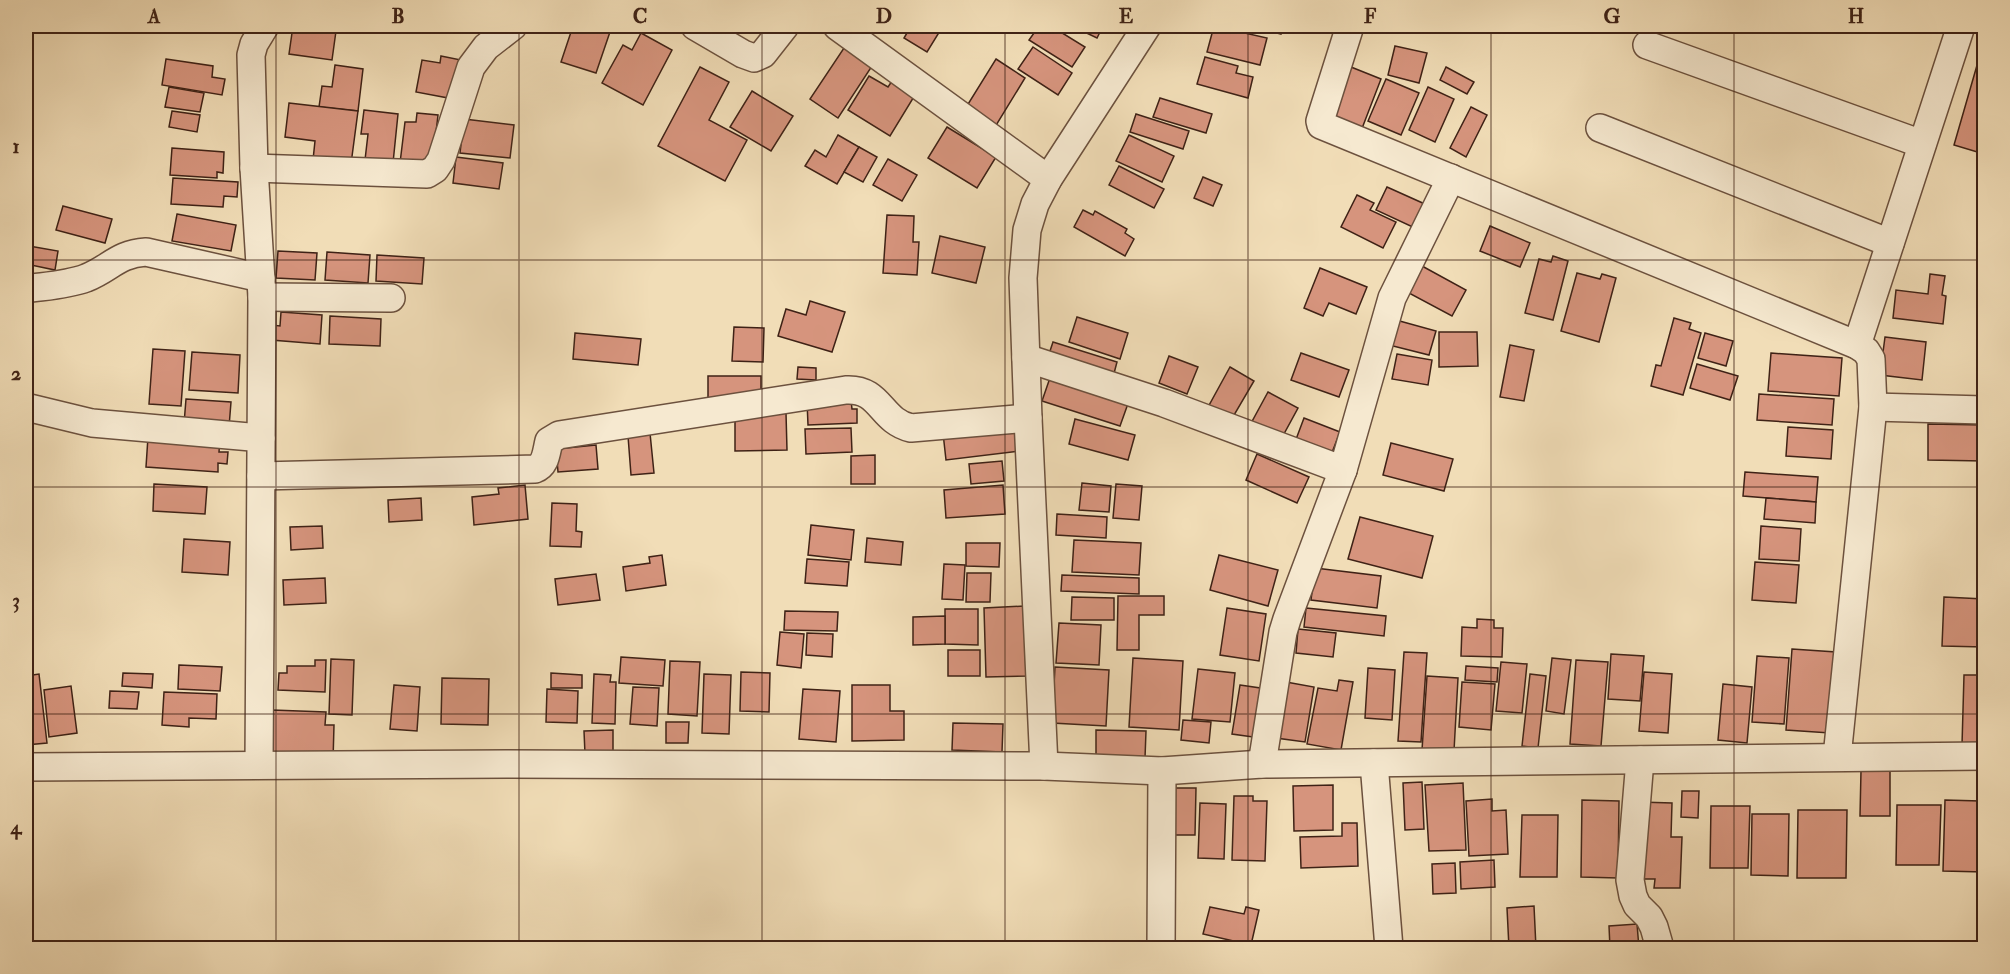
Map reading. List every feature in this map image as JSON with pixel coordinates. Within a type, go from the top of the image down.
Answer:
[{"type":"street","points":[[259,765],[261,288],[254,168],[251,56],[254,44],[265,26]]},
{"type":"street","points":[[254,168],[427,174],[435,169],[441,160],[471,67],[486,47],[513,26]]},
{"type":"street","points":[[695,26],[754,58],[763,54],[785,26]]},
{"type":"street","points":[[837,26],[1048,179]]},
{"type":"street","points":[[1044,766],[1023,278],[1027,230],[1035,204],[1048,179],[1147,26]]},
{"type":"street","points":[[1350,26],[1320,124],[1857,345],[1866,351],[1871,359],[1874,407],[1837,757]]},
{"type":"street","points":[[1857,345],[1961,26]]},
{"type":"street","points":[[1647,45],[1922,144]]},
{"type":"street","points":[[1600,128],[1890,243]]},
{"type":"street","points":[[1262,764],[1283,632],[1343,470],[1392,298],[1451,178]]},
{"type":"street","points":[[26,289],[84,279],[120,257],[130,253],[146,252],[261,288],[391,298]]},
{"type":"street","points":[[1026,357],[1164,403],[1343,470]]},
{"type":"street","points":[[261,476],[535,469],[541,467],[544,462],[549,441],[559,435],[858,389],[868,392],[900,426],[911,428],[1028,418]]},
{"type":"street","points":[[26,407],[92,423],[261,438]]},
{"type":"street","points":[[1874,407],[1984,410]]},
{"type":"street","points":[[26,767],[518,764],[1044,766],[1162,771],[1262,764],[1984,756]]},
{"type":"street","points":[[1640,760],[1630,880],[1633,896],[1637,905],[1649,917],[1660,948]]},
{"type":"street","points":[[1374,763],[1389,948]]},
{"type":"street","points":[[1161,948],[1162,771]]},
{"type":"building","points":[[293,26],[336,31],[332,60],[289,54]]},
{"type":"building","points":[[573,26],[612,26],[596,73],[561,62]]},
{"type":"building","points":[[911,26],[943,26],[927,52],[904,38]]},
{"type":"building","points":[[1039,26],[1051,26],[1085,47],[1072,67],[1029,40]]},
{"type":"building","points":[[1072,26],[1103,26],[1097,38]]},
{"type":"building","points":[[1214,26],[1267,38],[1260,65],[1207,52]]},
{"type":"building","points":[[1250,26],[1283,26],[1281,34]]},
{"type":"building","points":[[641,33],[672,50],[643,105],[602,83],[623,45],[632,50]]},
{"type":"building","points":[[1984,41],[1984,154],[1954,145]]},
{"type":"building","points":[[1395,46],[1427,53],[1419,83],[1388,75]]},
{"type":"building","points":[[1033,47],[1072,73],[1058,95],[1018,69]]},
{"type":"building","points":[[844,48],[872,66],[838,118],[810,99]]},
{"type":"building","points":[[441,56],[466,61],[459,100],[416,92],[422,60],[440,63]]},
{"type":"building","points":[[1205,57],[1238,66],[1236,73],[1253,77],[1248,98],[1197,84]]},
{"type":"building","points":[[166,59],[213,66],[212,77],[225,79],[222,95],[162,85]]},
{"type":"building","points":[[996,59],[1025,78],[995,127],[965,109]]},
{"type":"building","points":[[335,65],[363,69],[358,111],[319,107],[322,86],[332,87]]},
{"type":"building","points":[[700,67],[729,82],[709,120],[747,140],[725,181],[658,146]]},
{"type":"building","points":[[1351,67],[1381,79],[1361,131],[1331,119]]},
{"type":"building","points":[[1446,67],[1474,82],[1467,94],[1440,80]]},
{"type":"building","points":[[869,76],[888,87],[892,81],[915,95],[890,136],[848,110]]},
{"type":"building","points":[[1386,79],[1419,93],[1401,135],[1368,121]]},
{"type":"building","points":[[169,87],[204,93],[200,112],[165,107]]},
{"type":"building","points":[[1428,87],[1454,99],[1435,142],[1409,130]]},
{"type":"building","points":[[752,91],[793,116],[771,151],[730,127]]},
{"type":"building","points":[[1160,98],[1212,114],[1206,133],[1153,117]]},
{"type":"building","points":[[289,103],[358,111],[351,164],[313,160],[315,141],[285,137]]},
{"type":"building","points":[[1471,107],[1487,115],[1466,157],[1450,148]]},
{"type":"building","points":[[364,110],[398,114],[393,163],[365,160],[368,134],[361,134]]},
{"type":"building","points":[[172,111],[200,115],[197,132],[169,127]]},
{"type":"building","points":[[417,113],[438,115],[432,167],[400,163],[405,122],[416,122]]},
{"type":"building","points":[[1136,114],[1189,131],[1183,149],[1130,132]]},
{"type":"building","points":[[464,119],[514,125],[510,158],[460,153]]},
{"type":"building","points":[[947,127],[996,157],[977,188],[928,158]]},
{"type":"building","points":[[838,135],[859,147],[837,184],[805,166],[815,150],[826,157]]},
{"type":"building","points":[[1129,135],[1174,156],[1162,182],[1116,161]]},
{"type":"building","points":[[859,147],[877,157],[863,182],[844,172]]},
{"type":"building","points":[[172,148],[224,152],[223,173],[217,172],[217,178],[170,175]]},
{"type":"building","points":[[456,157],[503,163],[499,189],[453,183]]},
{"type":"building","points":[[888,159],[917,175],[902,201],[873,185]]},
{"type":"building","points":[[1119,166],[1164,189],[1154,208],[1109,185]]},
{"type":"building","points":[[1203,177],[1222,185],[1213,206],[1194,198]]},
{"type":"building","points":[[173,178],[238,182],[237,197],[224,196],[223,207],[171,204]]},
{"type":"building","points":[[1387,187],[1427,205],[1417,229],[1376,210]]},
{"type":"building","points":[[1357,195],[1374,203],[1370,210],[1396,222],[1383,248],[1341,227]]},
{"type":"building","points":[[63,206],[112,219],[105,243],[56,230]]},
{"type":"building","points":[[1083,210],[1093,215],[1095,211],[1127,229],[1125,233],[1134,239],[1125,256],[1074,227]]},
{"type":"building","points":[[177,214],[236,225],[231,251],[172,241]]},
{"type":"building","points":[[887,215],[914,216],[913,242],[919,242],[917,275],[883,273]]},
{"type":"building","points":[[1490,226],[1530,243],[1520,267],[1480,251]]},
{"type":"building","points":[[940,236],[985,247],[976,283],[932,273]]},
{"type":"building","points":[[29,246],[58,251],[55,270],[26,264]]},
{"type":"building","points":[[278,251],[317,253],[315,280],[276,278]]},
{"type":"building","points":[[327,252],[370,255],[368,283],[325,280]]},
{"type":"building","points":[[377,255],[424,258],[422,284],[376,281]]},
{"type":"building","points":[[1553,256],[1568,261],[1553,320],[1525,313],[1539,259],[1551,262]]},
{"type":"building","points":[[1422,266],[1466,290],[1452,316],[1407,292]]},
{"type":"building","points":[[1320,268],[1367,287],[1356,314],[1329,303],[1323,316],[1304,308]]},
{"type":"building","points":[[1577,273],[1600,279],[1602,274],[1616,278],[1599,342],[1561,331]]},
{"type":"building","points":[[1930,274],[1945,276],[1942,295],[1946,296],[1943,324],[1893,318],[1896,290],[1928,294]]},
{"type":"building","points":[[810,301],[845,312],[832,352],[778,336],[786,309],[806,315]]},
{"type":"building","points":[[281,312],[322,315],[320,344],[271,340],[272,325],[280,326]]},
{"type":"building","points":[[330,316],[381,319],[380,346],[329,344]]},
{"type":"building","points":[[1077,317],[1128,333],[1120,359],[1069,342]]},
{"type":"building","points":[[1674,318],[1691,323],[1689,329],[1701,333],[1683,395],[1651,386],[1656,365],[1661,366]]},
{"type":"building","points":[[1396,320],[1436,331],[1429,355],[1389,345]]},
{"type":"building","points":[[734,327],[764,328],[763,362],[732,361]]},
{"type":"building","points":[[1439,332],[1477,332],[1478,366],[1439,367]]},
{"type":"building","points":[[575,333],[641,339],[638,365],[573,359]]},
{"type":"building","points":[[1705,333],[1733,341],[1726,366],[1698,358]]},
{"type":"building","points":[[1885,337],[1926,342],[1922,380],[1880,375]]},
{"type":"building","points":[[1053,342],[1117,362],[1112,381],[1047,360]]},
{"type":"building","points":[[1510,345],[1534,350],[1524,401],[1500,397]]},
{"type":"building","points":[[153,349],[185,351],[181,406],[149,404]]},
{"type":"building","points":[[192,352],[240,355],[238,393],[189,390]]},
{"type":"building","points":[[1301,353],[1349,370],[1339,397],[1291,380]]},
{"type":"building","points":[[1771,353],[1842,358],[1839,396],[1768,391]]},
{"type":"building","points":[[1397,354],[1432,360],[1428,385],[1392,379]]},
{"type":"building","points":[[1169,356],[1198,367],[1187,394],[1159,383]]},
{"type":"building","points":[[1697,364],[1738,376],[1730,400],[1690,388]]},
{"type":"building","points":[[798,367],[816,368],[816,380],[797,379]]},
{"type":"building","points":[[1230,367],[1254,381],[1230,422],[1207,409]]},
{"type":"building","points":[[1052,372],[1130,398],[1120,426],[1042,401]]},
{"type":"building","points":[[708,376],[761,376],[761,400],[708,400]]},
{"type":"building","points":[[1268,392],[1298,408],[1279,443],[1249,427]]},
{"type":"building","points":[[1759,394],[1834,399],[1832,425],[1757,420]]},
{"type":"building","points":[[186,399],[231,402],[229,427],[184,424]]},
{"type":"building","points":[[851,400],[852,409],[857,409],[857,423],[808,425],[807,401]]},
{"type":"building","points":[[786,413],[787,450],[735,451],[735,415]]},
{"type":"building","points":[[1304,418],[1340,432],[1331,455],[1295,442]]},
{"type":"building","points":[[1075,419],[1135,435],[1128,460],[1069,444]]},
{"type":"building","points":[[1928,424],[1984,425],[1984,461],[1928,460]]},
{"type":"building","points":[[1018,425],[1021,451],[946,460],[943,433]]},
{"type":"building","points":[[1788,427],[1833,430],[1831,459],[1786,456]]},
{"type":"building","points":[[851,428],[852,452],[806,454],[805,429]]},
{"type":"building","points":[[650,433],[654,473],[631,475],[628,436]]},
{"type":"building","points":[[148,437],[220,439],[219,452],[228,452],[227,464],[218,463],[218,472],[146,467]]},
{"type":"building","points":[[1391,443],[1453,459],[1444,491],[1383,475]]},
{"type":"building","points":[[596,445],[598,469],[558,472],[556,449]]},
{"type":"building","points":[[1257,454],[1309,477],[1297,503],[1246,480]]},
{"type":"building","points":[[875,455],[875,484],[851,484],[851,456]]},
{"type":"building","points":[[1002,461],[1004,481],[971,484],[969,464]]},
{"type":"building","points":[[1745,472],[1818,477],[1816,502],[1743,496]]},
{"type":"building","points":[[1082,483],[1111,486],[1109,512],[1079,510]]},
{"type":"building","points":[[154,484],[207,487],[205,514],[153,511]]},
{"type":"building","points":[[1116,484],[1142,486],[1139,520],[1113,518]]},
{"type":"building","points":[[525,485],[528,519],[474,525],[472,497],[499,494],[498,488]]},
{"type":"building","points":[[1003,485],[1005,514],[946,518],[944,490]]},
{"type":"building","points":[[421,498],[422,520],[389,522],[388,500]]},
{"type":"building","points":[[1766,498],[1816,502],[1815,523],[1764,519]]},
{"type":"building","points":[[552,503],[577,504],[576,531],[582,532],[581,547],[550,546]]},
{"type":"building","points":[[1057,514],[1107,517],[1106,538],[1056,535]]},
{"type":"building","points":[[1360,517],[1433,536],[1422,578],[1348,559]]},
{"type":"building","points":[[811,525],[854,530],[851,560],[808,555]]},
{"type":"building","points":[[322,526],[323,548],[291,550],[290,527]]},
{"type":"building","points":[[1761,526],[1801,529],[1799,561],[1759,559]]},
{"type":"building","points":[[867,538],[903,542],[901,565],[865,562]]},
{"type":"building","points":[[184,539],[230,542],[228,575],[182,572]]},
{"type":"building","points":[[1074,540],[1141,543],[1139,575],[1072,572]]},
{"type":"building","points":[[966,543],[1000,543],[999,567],[966,566]]},
{"type":"building","points":[[662,555],[666,585],[626,591],[623,567],[650,563],[649,557]]},
{"type":"building","points":[[1219,555],[1278,570],[1268,606],[1210,590]]},
{"type":"building","points":[[807,559],[849,562],[847,586],[805,583]]},
{"type":"building","points":[[1755,562],[1799,565],[1796,603],[1752,600]]},
{"type":"building","points":[[944,564],[965,565],[963,600],[942,599]]},
{"type":"building","points":[[1315,568],[1381,576],[1377,608],[1311,600]]},
{"type":"building","points":[[967,573],[991,573],[990,602],[966,602]]},
{"type":"building","points":[[596,574],[600,600],[558,605],[555,579]]},
{"type":"building","points":[[1062,575],[1139,578],[1139,594],[1061,591]]},
{"type":"building","points":[[325,578],[326,603],[284,605],[283,580]]},
{"type":"building","points":[[1118,596],[1164,596],[1164,615],[1139,615],[1139,650],[1117,650]]},
{"type":"building","points":[[1072,597],[1114,598],[1114,620],[1071,620]]},
{"type":"building","points":[[1944,597],[1984,599],[1984,647],[1942,646]]},
{"type":"building","points":[[1024,606],[1026,676],[986,677],[984,608]]},
{"type":"building","points":[[1227,608],[1266,614],[1259,661],[1220,655]]},
{"type":"building","points":[[1306,608],[1386,616],[1384,636],[1304,627]]},
{"type":"building","points":[[945,609],[978,609],[978,645],[945,644]]},
{"type":"building","points":[[785,611],[838,612],[837,631],[784,630]]},
{"type":"building","points":[[945,616],[945,644],[913,645],[913,617]]},
{"type":"building","points":[[1477,619],[1494,620],[1494,628],[1503,628],[1502,657],[1461,656],[1462,627],[1477,628]]},
{"type":"building","points":[[1059,623],[1101,625],[1099,665],[1056,663]]},
{"type":"building","points":[[1298,629],[1336,633],[1333,657],[1296,653]]},
{"type":"building","points":[[780,632],[804,634],[801,668],[777,665]]},
{"type":"building","points":[[807,633],[833,634],[832,657],[806,655]]},
{"type":"building","points":[[1792,649],[1836,652],[1830,733],[1786,730]]},
{"type":"building","points":[[948,650],[980,650],[980,676],[948,676]]},
{"type":"building","points":[[1404,652],[1427,653],[1421,742],[1398,741]]},
{"type":"building","points":[[1611,654],[1644,656],[1640,701],[1608,699]]},
{"type":"building","points":[[1757,656],[1789,658],[1784,724],[1752,722]]},
{"type":"building","points":[[621,657],[665,660],[663,686],[619,683]]},
{"type":"building","points":[[1133,658],[1183,661],[1179,730],[1129,727]]},
{"type":"building","points":[[1552,658],[1571,660],[1564,714],[1546,711]]},
{"type":"building","points":[[331,659],[354,660],[352,715],[329,714]]},
{"type":"building","points":[[315,660],[326,660],[325,692],[278,690],[279,673],[287,673],[287,666],[315,666]]},
{"type":"building","points":[[1576,660],[1608,662],[1601,746],[1570,744]]},
{"type":"building","points":[[670,661],[700,662],[697,716],[668,714]]},
{"type":"building","points":[[1501,662],[1527,664],[1522,713],[1496,711]]},
{"type":"building","points":[[179,665],[222,667],[220,691],[178,689]]},
{"type":"building","points":[[1466,666],[1498,668],[1497,682],[1465,680]]},
{"type":"building","points":[[1055,667],[1109,670],[1106,726],[1052,723]]},
{"type":"building","points":[[1368,668],[1395,670],[1392,720],[1365,718]]},
{"type":"building","points":[[1198,669],[1235,673],[1230,722],[1192,719]]},
{"type":"building","points":[[741,672],[770,673],[769,712],[740,711]]},
{"type":"building","points":[[1644,672],[1672,674],[1668,733],[1639,731]]},
{"type":"building","points":[[123,673],[153,674],[152,688],[122,686]]},
{"type":"building","points":[[551,673],[582,675],[582,688],[551,688]]},
{"type":"building","points":[[39,674],[47,743],[26,745],[26,676]]},
{"type":"building","points":[[594,674],[611,675],[610,682],[616,682],[615,724],[592,723]]},
{"type":"building","points":[[704,674],[731,675],[729,734],[702,733]]},
{"type":"building","points":[[1530,674],[1546,676],[1538,748],[1522,746]]},
{"type":"building","points":[[1964,675],[1984,675],[1984,745],[1962,745]]},
{"type":"building","points":[[1427,676],[1458,678],[1454,751],[1422,750]]},
{"type":"building","points":[[442,678],[489,679],[488,725],[441,724]]},
{"type":"building","points":[[1339,680],[1353,682],[1341,750],[1307,744],[1318,688],[1337,691]]},
{"type":"building","points":[[1286,682],[1314,687],[1305,742],[1276,738]]},
{"type":"building","points":[[1462,682],[1495,684],[1491,730],[1459,727]]},
{"type":"building","points":[[1723,684],[1752,687],[1747,743],[1718,740]]},
{"type":"building","points":[[394,685],[420,687],[417,731],[390,729]]},
{"type":"building","points":[[852,685],[890,685],[890,711],[904,711],[904,740],[852,741]]},
{"type":"building","points":[[1240,685],[1267,689],[1260,738],[1232,734]]},
{"type":"building","points":[[71,686],[77,733],[49,737],[44,690]]},
{"type":"building","points":[[633,687],[659,688],[657,726],[630,724]]},
{"type":"building","points":[[547,689],[578,691],[577,723],[546,722]]},
{"type":"building","points":[[803,689],[840,691],[836,742],[799,739]]},
{"type":"building","points":[[110,691],[139,692],[137,709],[109,708]]},
{"type":"building","points":[[164,692],[217,694],[216,719],[189,718],[189,727],[162,725]]},
{"type":"building","points":[[272,710],[326,712],[325,725],[334,725],[333,761],[270,759]]},
{"type":"building","points":[[1183,720],[1211,722],[1209,743],[1181,740]]},
{"type":"building","points":[[666,722],[689,722],[688,743],[666,743]]},
{"type":"building","points":[[953,723],[1003,724],[1002,752],[952,750]]},
{"type":"building","points":[[613,730],[613,754],[585,754],[584,731]]},
{"type":"building","points":[[1096,730],[1146,731],[1145,758],[1096,758]]},
{"type":"building","points":[[1861,771],[1890,771],[1890,816],[1860,816]]},
{"type":"building","points":[[1422,782],[1424,829],[1405,830],[1403,783]]},
{"type":"building","points":[[1463,783],[1466,850],[1429,851],[1425,785]]},
{"type":"building","points":[[1333,785],[1333,830],[1294,831],[1293,786]]},
{"type":"building","points":[[1175,788],[1196,788],[1195,835],[1174,835]]},
{"type":"building","points":[[1682,791],[1699,791],[1698,818],[1681,817]]},
{"type":"building","points":[[1234,796],[1253,796],[1253,801],[1267,801],[1265,861],[1232,860]]},
{"type":"building","points":[[1492,799],[1492,811],[1506,810],[1508,854],[1469,856],[1466,801]]},
{"type":"building","points":[[1582,800],[1619,801],[1618,878],[1581,877]]},
{"type":"building","points":[[1945,800],[1980,801],[1980,843],[1984,844],[1984,872],[1943,871]]},
{"type":"building","points":[[1639,802],[1672,803],[1671,837],[1682,837],[1680,888],[1654,888],[1655,879],[1637,879]]},
{"type":"building","points":[[1200,803],[1226,804],[1224,859],[1198,858]]},
{"type":"building","points":[[1897,805],[1941,805],[1939,865],[1896,865]]},
{"type":"building","points":[[1711,806],[1750,806],[1748,868],[1710,868]]},
{"type":"building","points":[[1798,810],[1847,810],[1846,878],[1797,878]]},
{"type":"building","points":[[1752,814],[1789,814],[1788,876],[1751,875]]},
{"type":"building","points":[[1522,815],[1558,815],[1557,877],[1520,877]]},
{"type":"building","points":[[1342,823],[1357,823],[1358,866],[1301,868],[1300,837],[1342,836]]},
{"type":"building","points":[[1494,860],[1495,887],[1461,889],[1460,862]]},
{"type":"building","points":[[1455,863],[1456,893],[1433,894],[1432,864]]},
{"type":"building","points":[[1534,906],[1536,948],[1509,948],[1507,908]]},
{"type":"building","points":[[1210,907],[1244,914],[1246,907],[1259,910],[1251,945],[1203,934]]},
{"type":"building","points":[[1637,924],[1639,948],[1610,948],[1609,926]]}]
